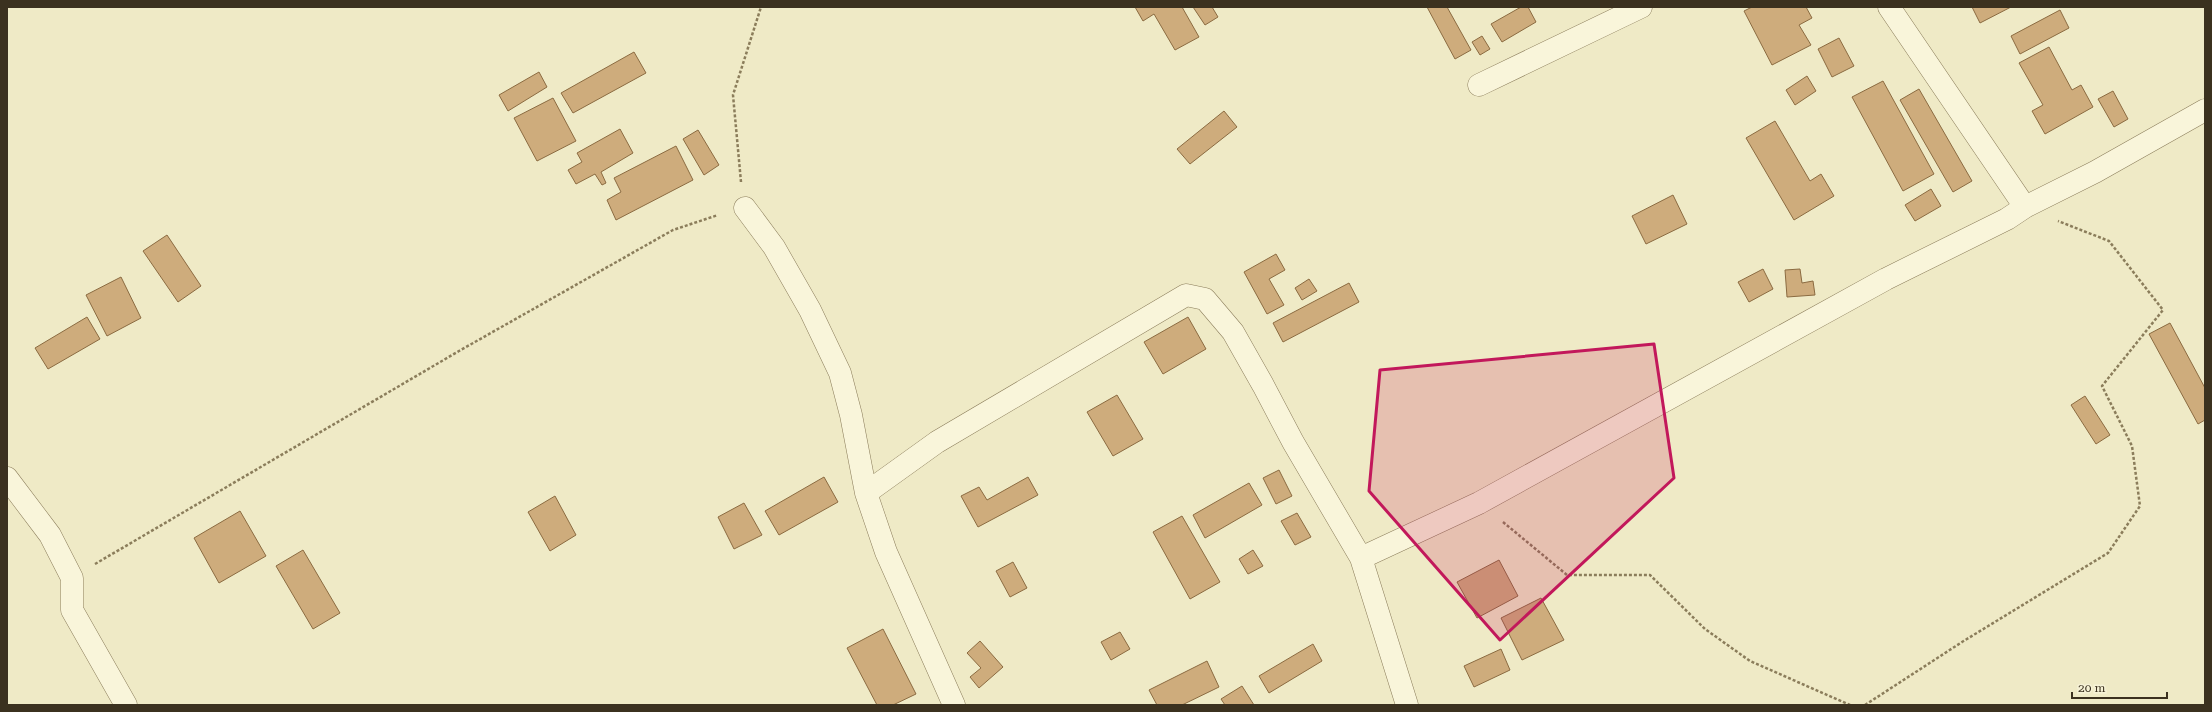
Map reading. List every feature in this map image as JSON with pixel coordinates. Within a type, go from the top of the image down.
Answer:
[{"type":"street","points":[[1479,85],[1641,7]]},
{"type":"street","points":[[1889,7],[2024,207]]},
{"type":"street","points":[[1361,558],[1479,503],[1879,283],[2007,219],[2024,207],[2095,172],[2205,110]]},
{"type":"street","points":[[745,208],[774,247],[810,310],[840,373],[851,415],[866,493],[886,552],[954,705]]},
{"type":"street","points":[[866,493],[937,442],[1186,295],[1205,299],[1233,332],[1264,385],[1293,442],[1361,558],[1407,705]]},
{"type":"street","points":[[7,478],[50,535],[72,578],[72,610],[126,705]]},
{"type":"path","points":[[72,578],[459,351],[673,230],[719,214],[745,208],[739,172],[733,95],[761,7]]},
{"type":"path","points":[[1865,705],[1962,642],[2108,553],[2140,506],[2132,446],[2102,386],[2163,310],[2109,241],[2024,207]]},
{"type":"path","points":[[1479,503],[1567,575],[1650,575],[1705,629],[1750,661],[1850,705]]},
{"type":"highlighted area","points":[[1654,344],[1674,478],[1500,640],[1369,491],[1380,370]]},
{"type":"building","points":[[1135,7],[1182,7],[1199,37],[1175,50],[1154,14],[1143,21]]},
{"type":"building","points":[[1193,7],[1212,7],[1218,17],[1205,25]]},
{"type":"building","points":[[1427,7],[1447,7],[1471,50],[1455,59]]},
{"type":"building","points":[[1521,7],[1528,7],[1536,22],[1502,42],[1491,24]]},
{"type":"building","points":[[1752,7],[1806,7],[1812,18],[1799,25],[1811,45],[1772,65],[1744,11]]},
{"type":"building","points":[[1972,7],[2011,7],[1980,23]]},
{"type":"building","points":[[2060,10],[2069,28],[2020,54],[2011,36]]},
{"type":"building","points":[[1482,36],[1490,49],[1480,55],[1472,42]]},
{"type":"building","points":[[1839,38],[1854,66],[1832,77],[1818,49]]},
{"type":"building","points":[[2049,47],[2072,90],[2081,85],[2093,107],[2045,134],[2032,111],[2043,105],[2019,63]]},
{"type":"building","points":[[634,52],[646,73],[573,113],[561,93]]},
{"type":"building","points":[[539,72],[547,87],[508,111],[499,95]]},
{"type":"building","points":[[1807,76],[1816,91],[1795,105],[1786,90]]},
{"type":"building","points":[[1883,81],[1934,174],[1903,191],[1852,97]]},
{"type":"building","points":[[1919,89],[1972,181],[1953,192],[1900,100]]},
{"type":"building","points":[[2113,91],[2128,119],[2114,127],[2098,99]]},
{"type":"building","points":[[553,98],[576,141],[537,161],[514,118]]},
{"type":"building","points":[[1224,111],[1237,127],[1190,164],[1177,149]]},
{"type":"building","points":[[1775,121],[1810,181],[1821,174],[1834,196],[1794,220],[1746,138]]},
{"type":"building","points":[[620,129],[633,153],[601,172],[606,183],[602,185],[595,174],[576,184],[568,170],[582,162],[577,153]]},
{"type":"building","points":[[698,130],[719,165],[704,175],[683,139]]},
{"type":"building","points":[[676,146],[693,180],[616,220],[607,200],[621,192],[614,178]]},
{"type":"building","points":[[1931,189],[1941,206],[1915,221],[1905,205]]},
{"type":"building","points":[[1673,195],[1687,224],[1646,244],[1632,216]]},
{"type":"building","points":[[167,235],[201,286],[178,302],[143,251]]},
{"type":"building","points":[[1276,254],[1285,270],[1269,279],[1284,305],[1267,314],[1244,272]]},
{"type":"building","points":[[1763,269],[1773,289],[1749,302],[1738,282]]},
{"type":"building","points":[[1800,269],[1802,283],[1813,281],[1815,295],[1787,297],[1785,270]]},
{"type":"building","points":[[121,277],[141,318],[107,336],[86,295]]},
{"type":"building","points":[[1309,279],[1317,291],[1302,300],[1295,288]]},
{"type":"building","points":[[1349,283],[1359,302],[1283,342],[1273,323]]},
{"type":"building","points":[[87,317],[100,339],[48,369],[35,348]]},
{"type":"building","points":[[1188,317],[1206,349],[1163,374],[1144,342]]},
{"type":"building","points":[[2170,323],[2205,388],[2205,420],[2198,424],[2149,334]]},
{"type":"building","points":[[1117,395],[1143,439],[1113,456],[1087,412]]},
{"type":"building","points":[[2085,396],[2110,435],[2096,444],[2071,405]]},
{"type":"building","points":[[1279,470],[1292,496],[1276,504],[1263,478]]},
{"type":"building","points":[[824,477],[838,502],[779,535],[765,511]]},
{"type":"building","points":[[1028,477],[1038,495],[978,527],[961,496],[979,487],[987,500]]},
{"type":"building","points":[[1249,483],[1262,505],[1205,538],[1193,515]]},
{"type":"building","points":[[555,496],[576,535],[550,551],[528,512]]},
{"type":"building","points":[[744,503],[762,535],[734,549],[718,517]]},
{"type":"building","points":[[240,511],[266,556],[219,583],[194,538]]},
{"type":"building","points":[[1297,513],[1311,537],[1295,545],[1281,521]]},
{"type":"building","points":[[1182,516],[1220,582],[1190,599],[1153,532]]},
{"type":"building","points":[[303,550],[340,613],[313,629],[276,566]]},
{"type":"building","points":[[1253,550],[1263,566],[1248,574],[1239,559]]},
{"type":"building","points":[[1499,560],[1518,596],[1477,618],[1457,582]]},
{"type":"building","points":[[1013,562],[1027,588],[1010,597],[996,571]]},
{"type":"building","points":[[1541,598],[1564,640],[1522,660],[1501,618]]},
{"type":"building","points":[[883,629],[916,694],[893,705],[877,705],[847,648]]},
{"type":"building","points":[[1120,632],[1130,649],[1111,660],[1101,642]]},
{"type":"building","points":[[980,641],[1003,667],[979,688],[970,677],[981,668],[967,653]]},
{"type":"building","points":[[1313,644],[1322,661],[1269,693],[1259,676]]},
{"type":"building","points":[[1501,649],[1510,670],[1474,687],[1464,666]]},
{"type":"building","points":[[1207,661],[1219,687],[1182,705],[1157,705],[1149,690]]},
{"type":"building","points":[[1242,686],[1254,705],[1225,705],[1221,699]]}]
